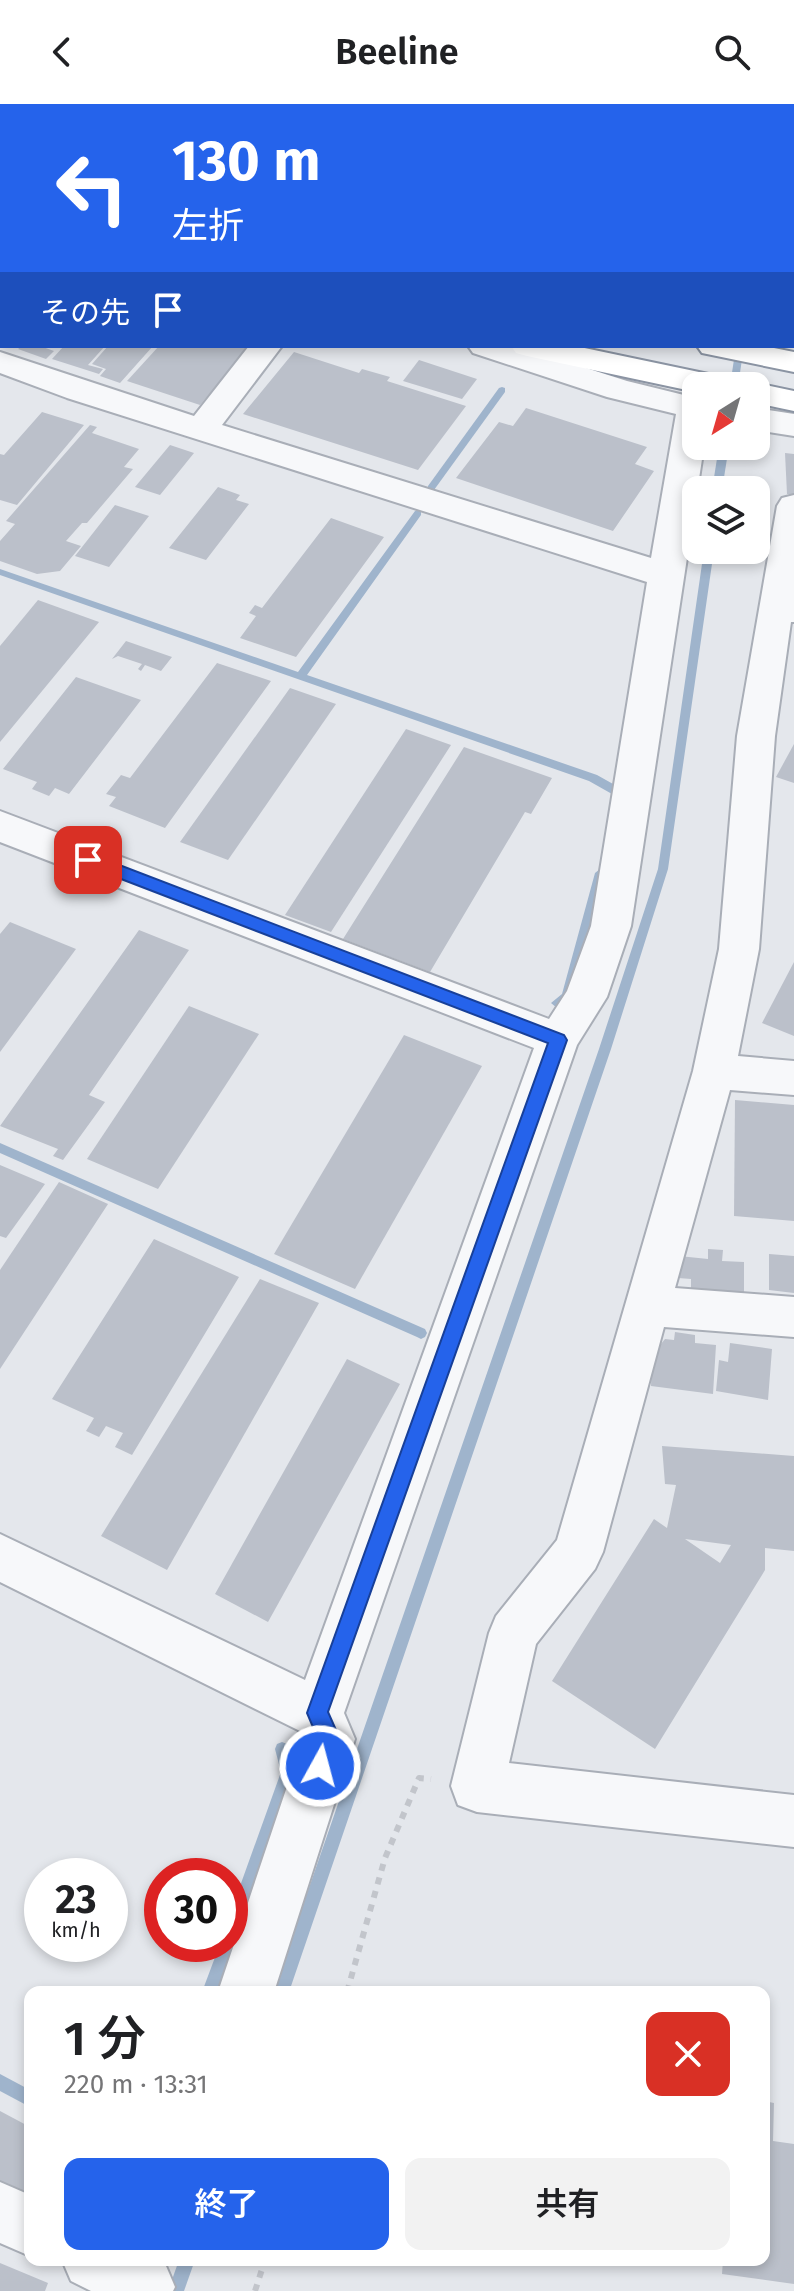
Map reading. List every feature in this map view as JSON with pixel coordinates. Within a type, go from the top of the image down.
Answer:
[{"type":"highway","points":[[536,348],[682,379]]},
{"type":"highway","points":[[724,348],[794,362]]},
{"type":"highway","points":[[770,396],[794,401]]},
{"type":"street","points":[[201,429],[264,348]]},
{"type":"street","points":[[490,348],[682,407]]},
{"type":"street","points":[[0,362],[201,429],[666,575]]},
{"type":"street","points":[[770,421],[794,425]]},
{"type":"street","points":[[318,1713],[558,1040],[586,997],[611,926],[686,460]]},
{"type":"street","points":[[794,506],[784,609],[756,736],[739,949],[714,1071],[578,1552],[514,1633],[477,1786],[794,1821]]},
{"type":"street","points":[[0,826],[558,1040]]},
{"type":"street","points":[[714,1071],[794,1078]]},
{"type":"street","points":[[649,1306],[794,1317]]},
{"type":"street","points":[[0,1557],[318,1713],[329,1739],[248,1986]]},
{"type":"street","points":[[0,2211],[24,2224]]},
{"type":"path","points":[[349,1986],[385,1858],[419,1778],[477,1786]]},
{"type":"path","points":[[255,2291],[263,2266]]},
{"type":"building","points":[[46,348],[54,351],[46,359],[18,349]]},
{"type":"building","points":[[62,348],[103,348],[88,365],[103,369],[99,374],[52,359]]},
{"type":"building","points":[[106,348],[151,348],[120,383],[100,376],[106,369],[92,364]]},
{"type":"building","points":[[157,348],[248,348],[200,405],[127,381]]},
{"type":"building","points":[[294,352],[359,373],[362,369],[390,377],[387,381],[466,406],[418,470],[243,414]]},
{"type":"building","points":[[419,360],[477,379],[462,399],[403,381]]},
{"type":"building","points":[[526,408],[647,447],[635,464],[654,471],[613,531],[456,478],[499,422],[513,426]]},
{"type":"building","points":[[42,412],[84,425],[17,505],[0,500],[0,454],[4,455]]},
{"type":"building","points":[[90,425],[97,427],[92,433],[139,449],[124,467],[133,469],[87,523],[82,523],[66,541],[81,546],[60,571],[37,574],[0,561],[0,541],[15,524],[6,521]]},
{"type":"building","points":[[170,445],[194,453],[160,495],[135,487]]},
{"type":"building","points":[[785,453],[794,454],[794,494],[787,494]]},
{"type":"building","points":[[218,487],[240,495],[236,500],[249,504],[206,560],[169,548]]},
{"type":"building","points":[[115,505],[149,516],[109,567],[75,556]]},
{"type":"building","points":[[331,518],[384,537],[296,657],[240,638],[256,616],[249,613],[255,605],[262,608]]},
{"type":"building","points":[[38,600],[99,622],[0,742],[0,646]]},
{"type":"building","points":[[126,641],[172,657],[161,671],[145,665],[141,671],[138,669],[142,664],[118,656],[112,659]]},
{"type":"building","points":[[217,663],[271,681],[165,828],[109,806],[116,797],[106,794],[121,775],[130,778]]},
{"type":"building","points":[[76,677],[141,700],[69,794],[55,788],[49,796],[32,789],[37,782],[3,769]]},
{"type":"building","points":[[290,688],[336,704],[228,860],[180,842]]},
{"type":"building","points":[[406,729],[451,745],[331,932],[285,915]]},
{"type":"building","points":[[794,744],[794,783],[776,777]]},
{"type":"building","points":[[464,747],[552,778],[531,814],[525,812],[430,972],[343,939]]},
{"type":"building","points":[[10,922],[76,949],[0,1052],[0,934]]},
{"type":"building","points":[[139,930],[189,950],[89,1095],[105,1102],[63,1160],[53,1156],[58,1149],[0,1126]]},
{"type":"building","points":[[794,962],[794,1036],[762,1023]]},
{"type":"building","points":[[189,1006],[259,1034],[158,1189],[87,1159]]},
{"type":"building","points":[[404,1035],[482,1066],[355,1289],[274,1254]]},
{"type":"building","points":[[735,1100],[794,1105],[794,1221],[734,1216]]},
{"type":"building","points":[[0,1165],[45,1184],[6,1238],[0,1236]]},
{"type":"building","points":[[59,1182],[108,1204],[0,1369],[0,1270]]},
{"type":"building","points":[[154,1239],[239,1277],[132,1455],[115,1447],[123,1433],[106,1426],[99,1437],[86,1431],[94,1418],[52,1399]]},
{"type":"building","points":[[708,1249],[723,1250],[722,1261],[744,1262],[744,1293],[691,1288],[691,1279],[678,1278],[679,1256],[708,1259]]},
{"type":"building","points":[[769,1254],[794,1256],[794,1293],[769,1290]]},
{"type":"building","points":[[260,1279],[319,1303],[167,1570],[101,1536]]},
{"type":"building","points":[[675,1332],[695,1335],[695,1343],[716,1345],[713,1394],[651,1386],[652,1355],[665,1339],[674,1340]]},
{"type":"building","points":[[730,1343],[772,1349],[768,1400],[716,1391],[719,1360],[728,1362]]},
{"type":"building","points":[[347,1359],[400,1384],[268,1622],[215,1594]]},
{"type":"building","points":[[662,1446],[794,1456],[794,1551],[765,1548],[765,1570],[655,1749],[552,1681],[654,1519],[667,1528],[676,1485],[665,1484]],"holes":[[[685,1539],[731,1545],[720,1563]]]},
{"type":"building","points":[[770,2102],[774,2103],[773,2141],[794,2144],[794,2284],[722,2274],[723,2266],[770,2266]]},
{"type":"building","points":[[0,2111],[24,2124],[24,2217],[0,2203]]},
{"type":"building","points":[[0,2263],[48,2283],[45,2291],[0,2291]]},
{"type":"waterway","points":[[736,372],[740,348]]},
{"type":"waterway","points":[[431,488],[502,390]]},
{"type":"waterway","points":[[719,476],[722,460]]},
{"type":"waterway","points":[[300,676],[418,513]]},
{"type":"waterway","points":[[283,1986],[605,1049],[663,869],[707,564]]},
{"type":"waterway","points":[[0,572],[300,676]]},
{"type":"waterway","points":[[300,676],[593,778],[618,792],[616,801]]},
{"type":"waterway","points":[[557,1003],[567,997],[600,873]]},
{"type":"waterway","points":[[0,1148],[421,1333]]},
{"type":"waterway","points":[[248,1884],[288,1772],[282,1749]]},
{"type":"waterway","points":[[212,1986],[221,1962]]},
{"type":"waterway","points":[[0,2082],[24,2096]]},
{"type":"waterway","points":[[176,2291],[185,2266]]},
{"type":"route","points":[[88,860],[558,1040],[318,1713],[329,1739],[320,1766]]}]
